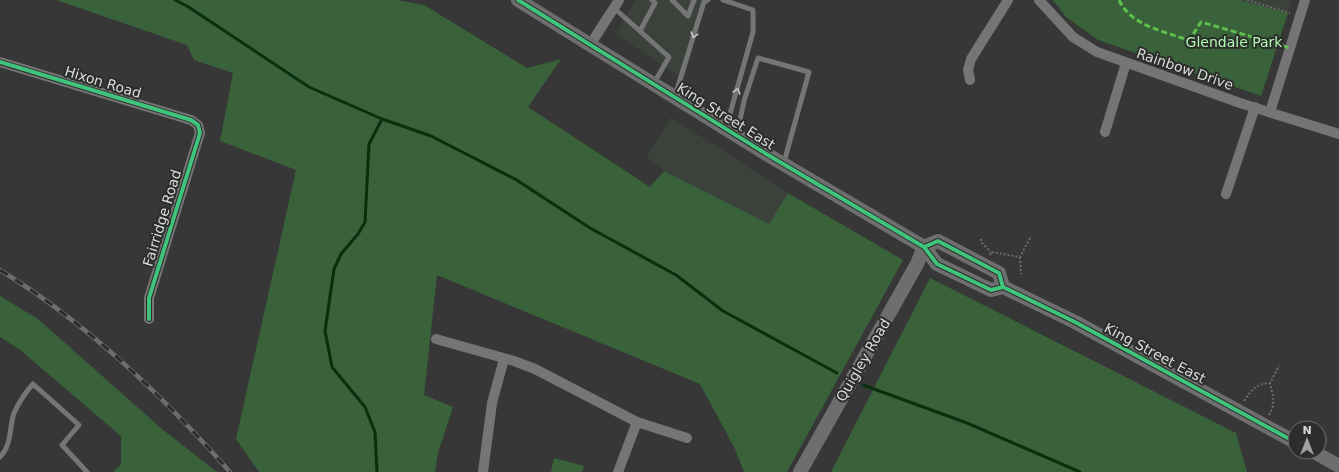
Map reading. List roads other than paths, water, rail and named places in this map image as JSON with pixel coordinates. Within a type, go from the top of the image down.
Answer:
[{"type":"main road","name":"King Street East","points":[[518,0],[731,132],[924,247],[937,264],[991,290],[1003,287],[1075,322],[1287,438]]},
{"type":"main road","points":[[924,247],[938,241],[944,244],[998,273],[1003,287]]},
{"type":"main road","name":"Quigley Road","points":[[800,472],[917,264],[924,247]]},
{"type":"main road","points":[[1327,459],[1339,466]]},
{"type":"street","points":[[970,80],[968,70],[971,59],[1008,0]]},
{"type":"street","name":"Rainbow Drive","points":[[1039,0],[1073,37],[1097,52],[1255,107],[1339,134]]},
{"type":"street","points":[[1270,112],[1305,0]]},
{"type":"street","points":[[590,44],[617,4]]},
{"type":"street","name":"Hixon Road","points":[[0,62],[191,120],[198,125]]},
{"type":"street","points":[[1105,132],[1126,63]]},
{"type":"street","points":[[1226,194],[1255,107]]},
{"type":"street","name":"Fairridge Road","points":[[149,319],[149,298],[200,133],[198,125]]},
{"type":"street","points":[[436,339],[535,369],[637,422],[686,438]]},
{"type":"street","points":[[483,472],[492,403],[504,359]]},
{"type":"street","points":[[618,472],[637,422]]},
{"type":"lane","points":[[640,31],[655,3],[652,0]]},
{"type":"lane","points":[[672,0],[688,16],[694,0]]},
{"type":"lane","points":[[675,97],[704,2],[708,0]]},
{"type":"lane","points":[[723,0],[753,10],[753,32],[731,132]]},
{"type":"lane","points":[[617,4],[640,31],[669,56],[654,84]]},
{"type":"lane","points":[[731,132],[744,101],[758,58],[809,72],[784,163]]},
{"type":"lane","points":[[0,457],[8,446],[14,414],[22,396],[33,384],[79,425],[62,446],[87,472]]},
{"type":"waterway","points":[[175,0],[187,6],[309,87],[382,119],[431,136],[515,179],[590,228],[676,275],[723,311],[837,373]]},
{"type":"waterway","points":[[377,472],[375,432],[365,407],[332,367],[325,331],[334,269],[341,254],[358,234],[365,222],[369,144],[382,119]]},
{"type":"waterway","points":[[863,385],[967,423],[1080,472]]},
{"type":"railway","points":[[0,270],[32,291],[94,337],[151,388],[230,472]]},
{"type":"park label","name":"Glendale Park","points":[[1234,42]]}]
